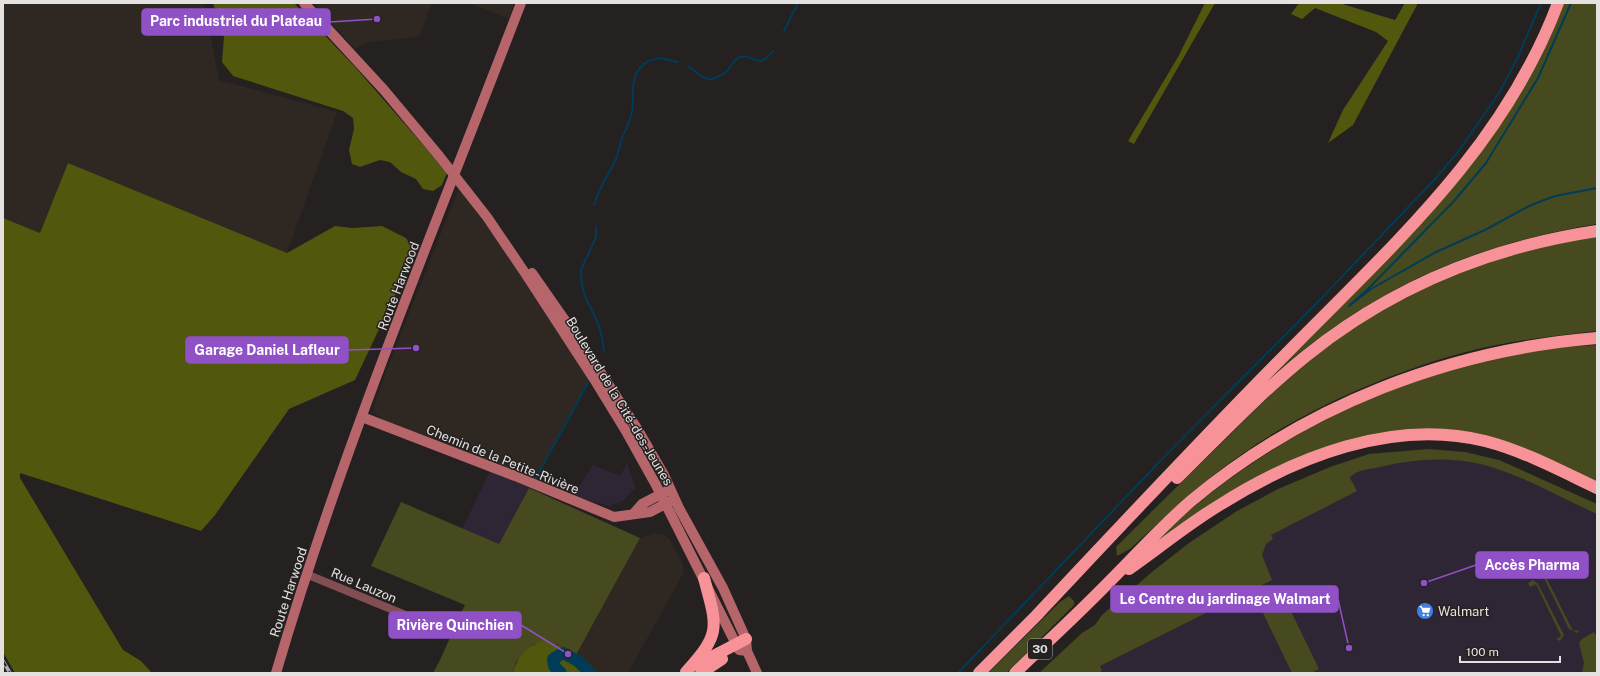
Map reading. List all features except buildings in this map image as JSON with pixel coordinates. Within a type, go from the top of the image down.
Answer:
[{"type":"highway","points":[[1034,618],[1213,428],[1447,187],[1484,140],[1507,106],[1539,47],[1558,3]]},
{"type":"highway","points":[[1034,618],[1277,380],[1346,326],[1410,288],[1464,265],[1525,245],[1597,231]]},
{"type":"highway","points":[[1110,581],[1154,534],[1206,489],[1272,442],[1319,416],[1376,390],[1444,366],[1521,348],[1597,338]]},
{"type":"highway","points":[[1110,581],[1206,513],[1254,485],[1320,456],[1374,440],[1420,434],[1471,438],[1512,450],[1597,488]]},
{"type":"highway","points":[[685,673],[704,652],[713,631],[713,613],[704,578]]},
{"type":"highway","name":"30","points":[[1015,673],[1110,581]]},
{"type":"highway","name":"30","points":[[979,673],[1034,618]]},
{"type":"highway","points":[[685,673],[701,661],[742,646]]},
{"type":"highway","points":[[701,673],[713,663],[742,646]]},
{"type":"main road","name":"Boulevard de la Cité-des-Jeunes","points":[[304,3],[384,90],[471,195],[540,284],[586,350],[638,430],[723,588],[742,646]]},
{"type":"main road","name":"Route Harwood","points":[[276,673],[306,574],[362,417],[521,3]]},
{"type":"main road","name":"Boulevard de la Cité-des-Jeunes","points":[[487,217],[594,378],[663,499],[704,578],[757,673]]},
{"type":"main road","name":"Chemin de la Petite-Rivière","points":[[362,417],[522,478],[614,517],[623,517],[634,513],[642,504],[663,499],[673,494]]},
{"type":"street","name":"Rue Lauzon","points":[[306,574],[421,622],[432,632]]},
{"type":"shaded area","points":[[3,3],[204,3],[219,80],[337,112],[287,253],[68,163],[40,233],[3,218]]},
{"type":"shaded area","points":[[313,3],[432,3],[419,37],[366,42],[355,49]]},
{"type":"shaded area","points":[[469,3],[514,3],[509,19]]},
{"type":"shaded area","points":[[459,188],[517,268],[590,378],[534,480],[386,421],[373,412],[375,402],[392,356]]},
{"type":"shaded area","points":[[1393,455],[1494,462],[1597,507],[1597,673],[1094,673],[1092,669],[1258,587],[1239,550],[1356,491],[1345,468]]},
{"type":"shaded area","points":[[627,463],[636,488],[621,502],[609,506],[572,497],[593,465],[620,476]]},
{"type":"shaded area","points":[[490,471],[529,488],[499,544],[462,529]]},
{"type":"shaded area","points":[[655,533],[664,535],[669,539],[682,562],[684,572],[628,673],[597,673],[576,655],[640,538]]},
{"type":"green space","points":[[213,3],[294,3],[355,67],[447,173],[442,185],[433,191],[423,189],[416,179],[401,172],[390,162],[380,160],[360,167],[352,164],[349,150],[354,129],[353,118],[343,111],[233,76],[222,62],[224,37]]},
{"type":"green space","points":[[1205,3],[1215,3],[1134,144],[1128,141],[1178,57]]},
{"type":"green space","points":[[1299,3],[1339,3],[1395,20],[1405,3],[1418,3],[1353,125],[1328,143],[1343,110],[1388,41],[1376,32],[1315,8],[1302,19],[1291,14]]},
{"type":"green space","points":[[1562,3],[1597,3],[1597,224],[1548,233],[1503,245],[1459,260],[1418,278],[1378,299],[1340,323],[1302,351],[1264,383],[1467,170],[1501,123]]},
{"type":"green space","points":[[68,163],[287,253],[335,226],[353,228],[382,226],[406,238],[415,253],[355,380],[289,409],[215,515],[201,531],[20,473],[20,478],[123,650],[141,661],[152,673],[15,673],[3,652],[3,218],[40,233]]},
{"type":"green space","points":[[1597,236],[1597,331],[1512,342],[1462,353],[1401,373],[1340,398],[1282,429],[1228,464],[1190,495],[1130,549],[1117,556],[1116,547],[1162,501],[1280,386],[1301,367],[1343,334],[1376,313],[1411,294],[1483,264],[1559,243]]},
{"type":"green space","points":[[1597,345],[1597,482],[1487,437],[1344,442],[1159,542],[1157,540],[1202,500],[1251,464],[1304,432],[1360,404],[1418,380],[1477,363],[1537,351]]},
{"type":"green space","points":[[1429,449],[1465,452],[1499,460],[1597,504],[1597,514],[1520,478],[1480,464],[1452,460],[1423,460],[1364,470],[1355,473],[1350,478],[1357,491],[1271,535],[1273,539],[1266,544],[1262,555],[1272,580],[1100,666],[1102,671],[1099,673],[1039,673],[1082,633],[1095,625],[1102,615],[1152,572],[1189,543],[1237,511],[1278,489],[1330,467],[1369,454]]},
{"type":"green space","points":[[529,488],[640,538],[576,655],[557,644],[534,644],[516,662],[513,673],[433,673],[465,605],[371,566],[401,502],[499,544]]},
{"type":"green space","points":[[1548,570],[1551,574],[1546,577],[1573,631],[1569,629],[1544,578],[1544,573]]},
{"type":"green space","points":[[1533,580],[1538,584],[1564,635],[1560,641],[1556,639],[1561,636],[1536,584],[1530,587],[1528,583]]},
{"type":"green space","points":[[1069,596],[1074,601],[1074,605],[1006,673],[988,673],[1060,602]]},
{"type":"green space","points":[[1279,597],[1286,601],[1319,669],[1311,673],[1292,673],[1262,611],[1280,602]]},
{"type":"green space","points":[[1594,632],[1597,637],[1597,673],[1582,673],[1584,663],[1579,643],[1582,639]]},
{"type":"green space","points":[[544,640],[559,645],[573,653],[592,667],[597,673],[513,673],[517,662],[524,652],[533,645]]},
{"type":"waterway","points":[[784,31],[798,3]]},
{"type":"waterway","points":[[958,673],[1165,456],[1314,306],[1435,179],[1458,152],[1499,93],[1517,59],[1541,3]]},
{"type":"waterway","points":[[1571,3],[1538,78],[1486,163],[1454,201],[1368,289],[1349,306],[1371,289],[1434,253],[1485,230],[1531,205],[1555,196],[1597,188]]},
{"type":"waterway","points":[[689,67],[704,78],[712,79],[726,72],[739,58],[746,56],[760,61],[768,57],[773,51]]},
{"type":"waterway","points":[[594,205],[616,159],[621,141],[630,119],[634,82],[639,70],[644,64],[652,59],[665,59],[678,62]]},
{"type":"waterway","points":[[596,226],[596,237],[581,270],[581,278],[586,298],[599,326],[604,351]]},
{"type":"waterway","points":[[536,478],[588,383]]},
{"type":"waterway","points":[[561,673],[554,666],[553,659],[563,653],[578,661],[590,673]]},
{"type":"railway","points":[[3,661],[10,673]]},
{"type":"place","name":"Parc industriel du Plateau","points":[[377,19]]},
{"type":"place","name":"Garage Daniel Lafleur","points":[[416,348]]},
{"type":"place","name":"Accès Pharma","points":[[1424,583]]},
{"type":"place","name":"Walmart","points":[[1425,611]]},
{"type":"place","name":"Le Centre du jardinage Walmart","points":[[1349,648]]},
{"type":"place","name":"Rivière Quinchien","points":[[568,654]]}]
